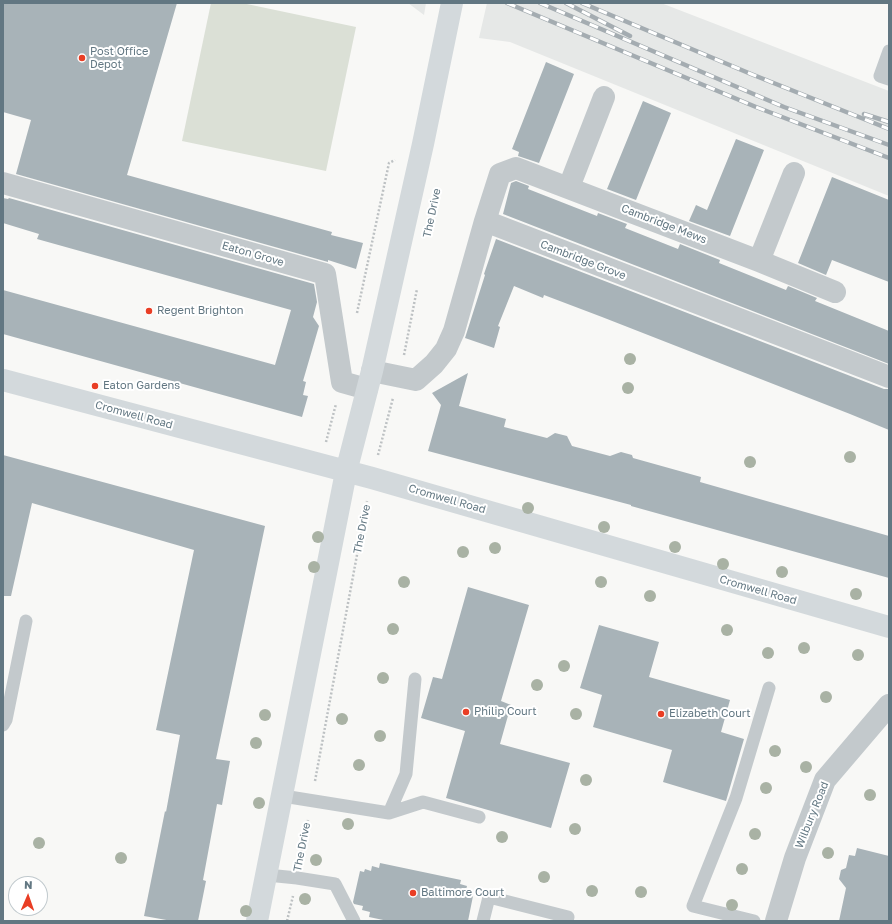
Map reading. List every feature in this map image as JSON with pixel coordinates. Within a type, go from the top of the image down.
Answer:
[{"type":"main road","points":[[258,921],[346,472],[369,380],[423,144],[451,13]]},
{"type":"main road","name":"Cromwell Road","points":[[3,380],[372,478],[889,627]]},
{"type":"street","points":[[569,187],[604,97]]},
{"type":"street","name":"Cambridge Mews","points":[[485,221],[500,174],[516,168],[569,187],[836,292]]},
{"type":"street","points":[[759,261],[794,173]]},
{"type":"street","name":"Eaton Grove","points":[[3,183],[325,274],[342,382]]},
{"type":"street","points":[[342,382],[399,376],[416,380],[434,364],[446,349],[454,331],[485,221]]},
{"type":"street","name":"Cambridge Grove","points":[[485,221],[889,378]]},
{"type":"street","name":"Wilbury Road","points":[[776,921],[795,858],[825,780],[889,705]]},
{"type":"lane","points":[[889,51],[880,76],[889,79]]},
{"type":"lane","points":[[3,725],[6,720],[26,621]]},
{"type":"lane","points":[[389,813],[406,774],[415,679]]},
{"type":"lane","points":[[754,921],[692,906],[736,798],[769,688]]},
{"type":"lane","points":[[283,796],[389,813],[423,802],[479,817]]},
{"type":"lane","points":[[267,875],[335,884],[354,921]]},
{"type":"lane","points":[[483,921],[489,897],[568,917],[567,921]]},
{"type":"path","points":[[355,319],[389,163],[423,144]]},
{"type":"path","name":"The Drive","points":[[287,921],[297,878],[372,478],[399,376],[418,286]]},
{"type":"path","points":[[320,465],[342,382]]},
{"type":"shaded area","points":[[211,3],[242,3],[356,27],[326,171],[182,141]]},
{"type":"shaded area","points":[[408,3],[426,3],[424,15]]},
{"type":"shaded area","points":[[487,3],[661,3],[889,91],[889,196],[510,42],[479,38]]},
{"type":"building","name":"Post Office Depot","points":[[3,3],[177,3],[127,175],[332,232],[331,235],[363,243],[356,269],[16,174],[31,120],[3,112]]},
{"type":"building","points":[[546,62],[574,74],[539,163],[518,156],[519,152],[512,149]]},
{"type":"building","points":[[643,101],[671,113],[636,200],[607,189]]},
{"type":"building","points":[[736,139],[764,150],[730,236],[689,221],[696,205],[707,210]]},
{"type":"building","points":[[832,177],[889,200],[889,282],[832,260],[826,275],[798,263]]},
{"type":"building","points":[[516,181],[529,186],[528,189],[597,216],[598,213],[627,224],[625,228],[678,249],[680,244],[720,260],[719,263],[786,290],[788,286],[817,298],[815,301],[889,331],[889,364],[503,214],[511,183]]},
{"type":"building","points":[[3,198],[9,198],[314,284],[317,302],[313,317],[319,326],[303,381],[306,382],[303,395],[308,396],[302,417],[3,334],[3,290],[275,365],[291,310],[37,239],[39,234],[3,223]]},
{"type":"building","points":[[496,239],[884,389],[889,389],[889,430],[602,317],[544,295],[543,298],[514,286],[498,326],[500,327],[494,348],[465,338]]},
{"type":"building","points":[[468,373],[459,406],[506,419],[504,427],[547,438],[555,433],[567,436],[572,446],[610,456],[621,452],[632,455],[633,458],[701,477],[700,482],[889,536],[889,578],[631,505],[428,451],[441,405],[432,393]]},
{"type":"building","points":[[3,455],[265,526],[216,759],[230,761],[222,805],[217,804],[203,880],[206,881],[198,921],[172,921],[144,916],[165,811],[166,812],[180,735],[156,730],[194,550],[32,503],[11,596],[3,596]]},
{"type":"building","name":"Philip Court","points":[[468,587],[529,605],[501,701],[511,705],[500,744],[570,763],[551,828],[446,798],[465,731],[421,718],[433,677],[442,679]]},
{"type":"building","name":"Elizabeth Court","points":[[599,625],[659,642],[649,677],[730,700],[721,732],[744,739],[726,801],[663,782],[672,750],[593,727],[602,695],[580,688]]},
{"type":"building","points":[[857,848],[889,856],[889,921],[839,921],[846,888],[839,879],[841,870],[846,868],[849,855],[855,856]]},
{"type":"building","name":"Baltimore Court","points":[[380,863],[461,880],[460,884],[467,886],[466,890],[471,891],[470,896],[473,896],[468,921],[388,921],[369,917],[370,912],[362,910],[363,906],[354,904],[353,902],[360,871],[364,872],[365,869],[371,871],[372,866],[379,868]]},
{"type":"railway","points":[[507,3],[756,107],[889,158]]},
{"type":"railway","points":[[540,3],[784,107],[889,145]]},
{"type":"railway","points":[[566,3],[630,36]]},
{"type":"railway","points":[[582,3],[751,74],[889,129]]},
{"type":"railway","points":[[864,114],[889,122]]},
{"type":"place","name":"Post Office Depot","points":[[82,58]]},
{"type":"place","name":"Regent Brighton","points":[[149,311]]},
{"type":"place","name":"Eaton Gardens","points":[[95,386]]},
{"type":"place","name":"Philip Court","points":[[466,712]]},
{"type":"place","name":"Elizabeth Court","points":[[661,714]]},
{"type":"place","name":"Baltimore Court","points":[[413,893]]}]
